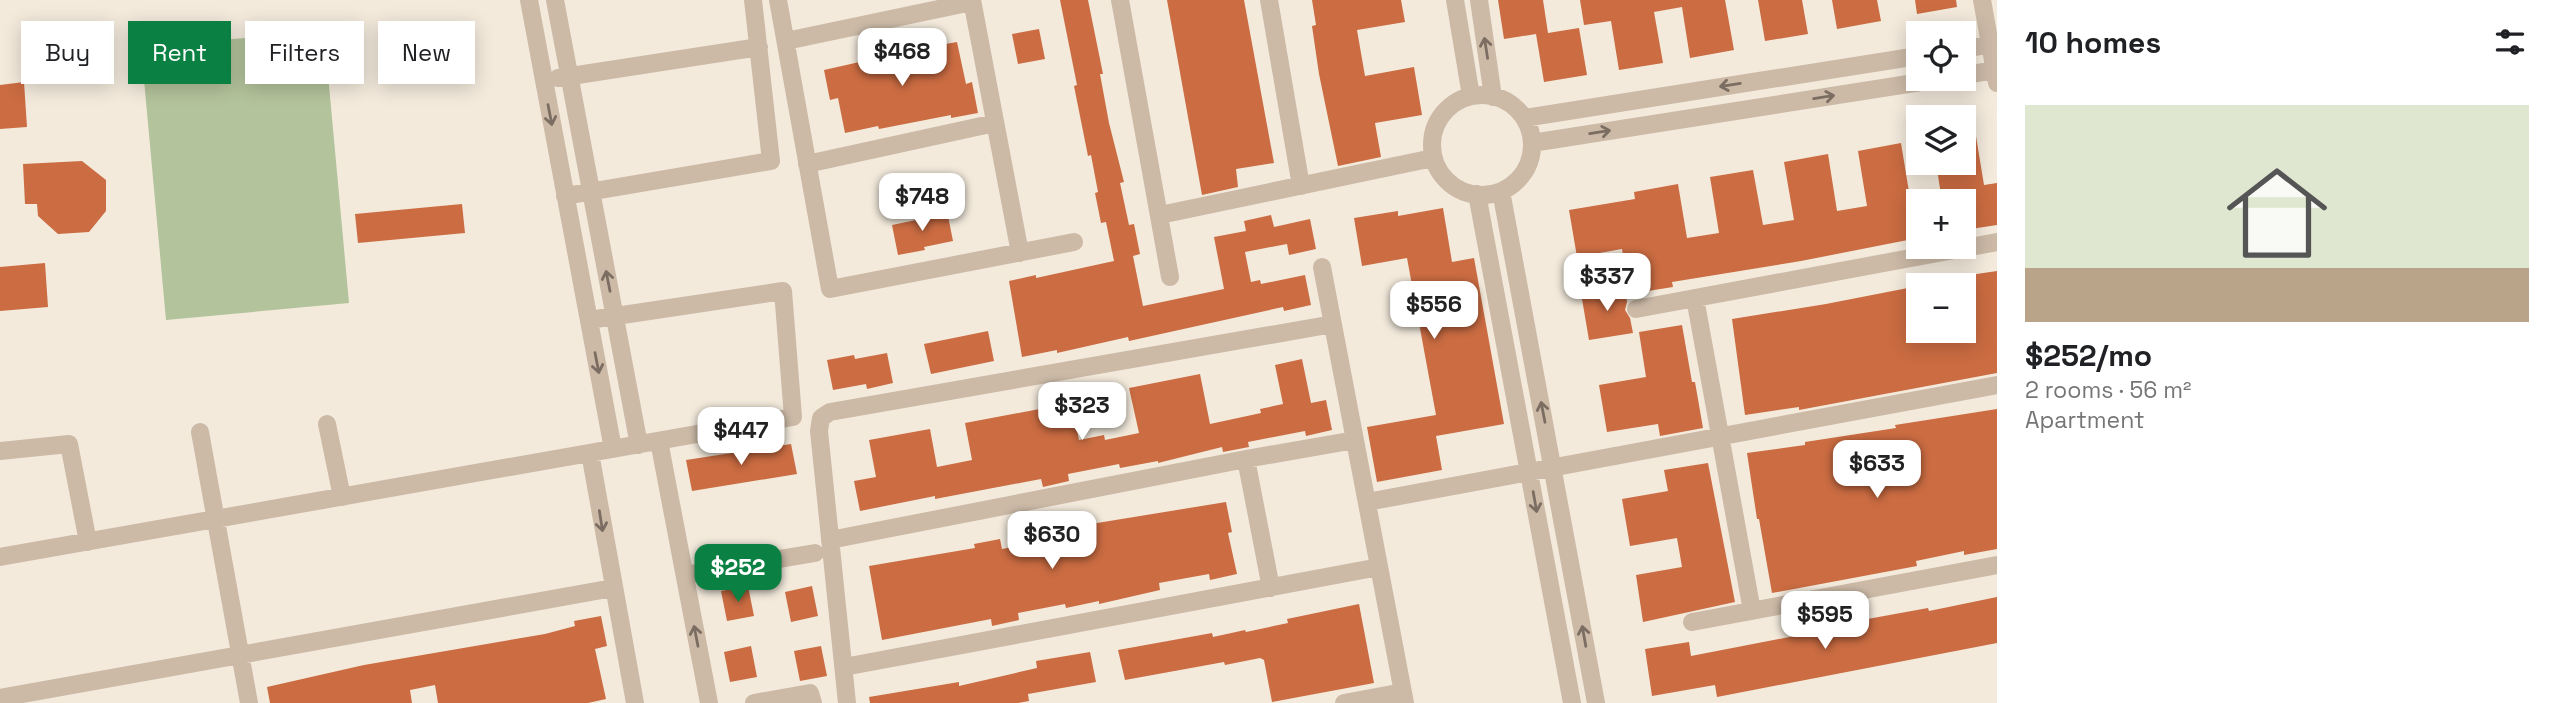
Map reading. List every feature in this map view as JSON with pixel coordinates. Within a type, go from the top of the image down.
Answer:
[{"type":"street","points":[[529,0],[613,449]]},
{"type":"street","points":[[555,0],[639,445]]},
{"type":"street","points":[[565,196],[771,161],[753,0]]},
{"type":"street","points":[[778,0],[830,289],[1074,242]]},
{"type":"street","points":[[1120,0],[1170,277]]},
{"type":"street","points":[[1269,0],[1301,186]]},
{"type":"street","points":[[1455,0],[1471,96]]},
{"type":"street","points":[[1479,0],[1493,97]]},
{"type":"street","points":[[1976,75],[1996,74],[1994,44],[1982,0]]},
{"type":"street","points":[[786,41],[972,1],[1020,253]]},
{"type":"street","points":[[1976,47],[1994,44]]},
{"type":"street","points":[[544,81],[759,47]]},
{"type":"street","points":[[1524,118],[1906,58]]},
{"type":"street","points":[[1532,143],[1906,84]]},
{"type":"street","points":[[1471,96],[1493,97],[1505,101],[1524,118],[1530,130],[1531,158],[1514,183],[1501,191],[1477,194],[1461,190],[1447,180],[1433,158],[1433,136],[1446,111],[1457,102],[1471,96]]},
{"type":"street","points":[[807,163],[995,123]]},
{"type":"street","points":[[1160,215],[1433,158]]},
{"type":"street","points":[[1501,191],[1596,703]]},
{"type":"street","points":[[1477,194],[1572,703]]},
{"type":"street","points":[[1636,309],[1997,242]]},
{"type":"street","points":[[1322,267],[1404,697],[1344,703]]},
{"type":"street","points":[[0,558],[793,417],[783,291],[589,320]]},
{"type":"street","points":[[1695,298],[1752,611]]},
{"type":"street","points":[[847,703],[819,431],[821,418],[830,412],[1333,324]]},
{"type":"street","points":[[1367,502],[1997,386]]},
{"type":"street","points":[[327,424],[342,497]]},
{"type":"street","points":[[200,432],[249,703]]},
{"type":"street","points":[[830,540],[1355,440]]},
{"type":"street","points":[[659,441],[709,703]]},
{"type":"street","points":[[0,451],[69,444],[88,542]]},
{"type":"street","points":[[590,453],[612,589],[635,703]]},
{"type":"street","points":[[1246,459],[1271,588]]},
{"type":"street","points":[[685,575],[816,553]]},
{"type":"street","points":[[1692,622],[1997,565]]},
{"type":"street","points":[[844,667],[1379,568]]},
{"type":"street","points":[[0,698],[612,589]]},
{"type":"street","points":[[754,703],[811,698]]},
{"type":"green space","points":[[245,38],[245,84],[329,84],[349,303],[166,320],[144,84],[231,84],[231,39]]},
{"type":"building","points":[[1060,0],[1088,0],[1103,74],[1100,74],[1109,123],[1124,182],[1120,183],[1129,225],[1134,224],[1140,254],[1133,256],[1143,306],[1224,289],[1214,237],[1246,231],[1244,221],[1271,215],[1274,227],[1310,219],[1316,249],[1289,255],[1287,244],[1245,252],[1251,282],[1260,280],[1261,284],[1305,275],[1311,305],[1284,311],[1283,307],[1129,341],[1128,337],[1057,353],[1057,350],[1022,357],[1009,281],[1036,275],[1036,278],[1114,261],[1106,222],[1101,223],[1095,193],[1098,192],[1074,86],[1077,85]]},
{"type":"building","points":[[1167,0],[1244,0],[1274,163],[1236,169],[1238,187],[1202,195]]},
{"type":"building","points":[[1312,0],[1401,0],[1405,22],[1357,30],[1365,76],[1414,67],[1422,115],[1375,123],[1381,157],[1338,166],[1319,74],[1312,26],[1316,25]]},
{"type":"building","points":[[1498,0],[1543,0],[1548,33],[1579,28],[1587,75],[1544,82],[1536,34],[1504,39]]},
{"type":"building","points":[[1580,0],[1725,0],[1734,50],[1690,58],[1682,7],[1654,12],[1663,63],[1619,70],[1611,21],[1584,25]]},
{"type":"building","points":[[1758,0],[1802,0],[1808,34],[1765,41]]},
{"type":"building","points":[[1832,0],[1877,0],[1881,21],[1837,29]]},
{"type":"building","points":[[1915,0],[1956,0],[1957,7],[1917,14]]},
{"type":"building","points":[[1039,29],[1045,59],[1018,64],[1012,34]]},
{"type":"building","points":[[957,42],[966,84],[972,82],[978,113],[845,133],[838,98],[830,100],[824,70],[864,61],[863,56],[889,50],[890,54]]},
{"type":"building","points":[[24,84],[27,127],[0,129],[0,85]]},
{"type":"building","points":[[1976,136],[1984,185],[1997,183],[1997,225],[1976,228],[1976,189],[1940,189],[1938,175],[1976,175]]},
{"type":"building","points":[[1901,143],[1909,189],[1906,189],[1906,240],[1672,282],[1673,287],[1629,294],[1622,249],[1577,257],[1569,210],[1635,199],[1634,192],[1678,184],[1687,238],[1719,233],[1710,177],[1753,170],[1763,225],[1794,220],[1784,162],[1828,154],[1837,211],[1867,206],[1858,151]]},
{"type":"building","points":[[82,161],[106,180],[106,211],[89,232],[58,234],[38,216],[37,204],[25,204],[23,164]]},
{"type":"building","points":[[462,204],[465,233],[358,243],[355,214]]},
{"type":"building","points":[[1443,208],[1452,262],[1474,258],[1504,424],[1436,436],[1442,470],[1377,482],[1367,427],[1436,415],[1407,258],[1362,266],[1354,218],[1398,211],[1398,216]]},
{"type":"building","points":[[947,211],[953,241],[898,255],[892,225]]},
{"type":"building","points":[[45,263],[48,307],[0,311],[0,267]]},
{"type":"building","points":[[1997,271],[1997,373],[1799,410],[1799,407],[1745,415],[1732,319],[1906,288],[1906,343],[1976,343],[1976,274]]},
{"type":"building","points":[[1625,286],[1625,310],[1633,333],[1589,340],[1581,293]]},
{"type":"building","points":[[1682,325],[1703,428],[1660,436],[1658,424],[1607,432],[1599,385],[1646,377],[1639,332]]},
{"type":"building","points":[[988,331],[994,361],[931,374],[924,344]]},
{"type":"building","points":[[887,353],[893,383],[867,389],[866,384],[833,390],[827,360],[854,355],[855,359]]},
{"type":"building","points":[[1302,359],[1311,403],[1326,400],[1332,430],[1306,436],[1305,431],[1248,442],[1249,447],[1223,452],[1222,447],[1158,463],[1120,468],[1119,464],[1068,474],[1069,481],[1043,487],[1041,479],[860,511],[854,481],[876,477],[869,440],[930,429],[937,467],[972,460],[965,423],[1071,403],[1079,440],[1104,435],[1105,440],[1139,433],[1129,388],[1200,374],[1210,424],[1261,413],[1260,409],[1283,404],[1275,365]]},
{"type":"building","points":[[1997,409],[1997,549],[1964,555],[1964,551],[1916,561],[1917,566],[1772,593],[1747,453],[1805,445],[1805,442],[1896,428],[1895,425]]},
{"type":"building","points":[[791,444],[797,474],[692,491],[686,460]]},
{"type":"building","points":[[1708,463],[1735,602],[1643,622],[1636,575],[1682,567],[1677,538],[1630,546],[1622,499],[1668,491],[1664,470]]},
{"type":"building","points":[[1226,502],[1232,532],[1228,533],[1237,574],[1210,580],[1209,574],[1159,583],[1160,590],[1099,604],[1099,601],[1066,608],[1065,604],[1018,613],[1019,620],[992,626],[991,619],[882,640],[869,566],[975,548],[974,544],[1000,539],[1002,549],[1040,541],[1040,544],[1093,533],[1091,524]]},
{"type":"building","points":[[748,586],[754,616],[727,621],[721,591]]},
{"type":"building","points":[[812,586],[818,616],[791,622],[785,592]]},
{"type":"building","points":[[1997,597],[1997,643],[1717,697],[1715,685],[1652,696],[1645,649],[1689,642],[1691,656],[1851,625],[1851,622],[1928,608],[1929,611]]},
{"type":"building","points":[[1359,604],[1374,683],[1272,702],[1264,660],[1260,658],[1125,680],[1118,650],[1212,633],[1213,637],[1245,630],[1246,632],[1288,623],[1287,619]]},
{"type":"building","points":[[601,616],[607,646],[595,649],[606,699],[588,703],[438,703],[435,685],[410,690],[412,703],[270,703],[267,687],[364,665],[545,634],[575,626],[574,621]]},
{"type":"building","points":[[751,646],[757,677],[730,682],[724,652]]},
{"type":"building","points":[[821,646],[827,676],[800,681],[794,651]]},
{"type":"building","points":[[1090,652],[1096,682],[1028,694],[1029,701],[870,703],[869,697],[959,682],[959,686],[1037,668],[1036,661]]}]
